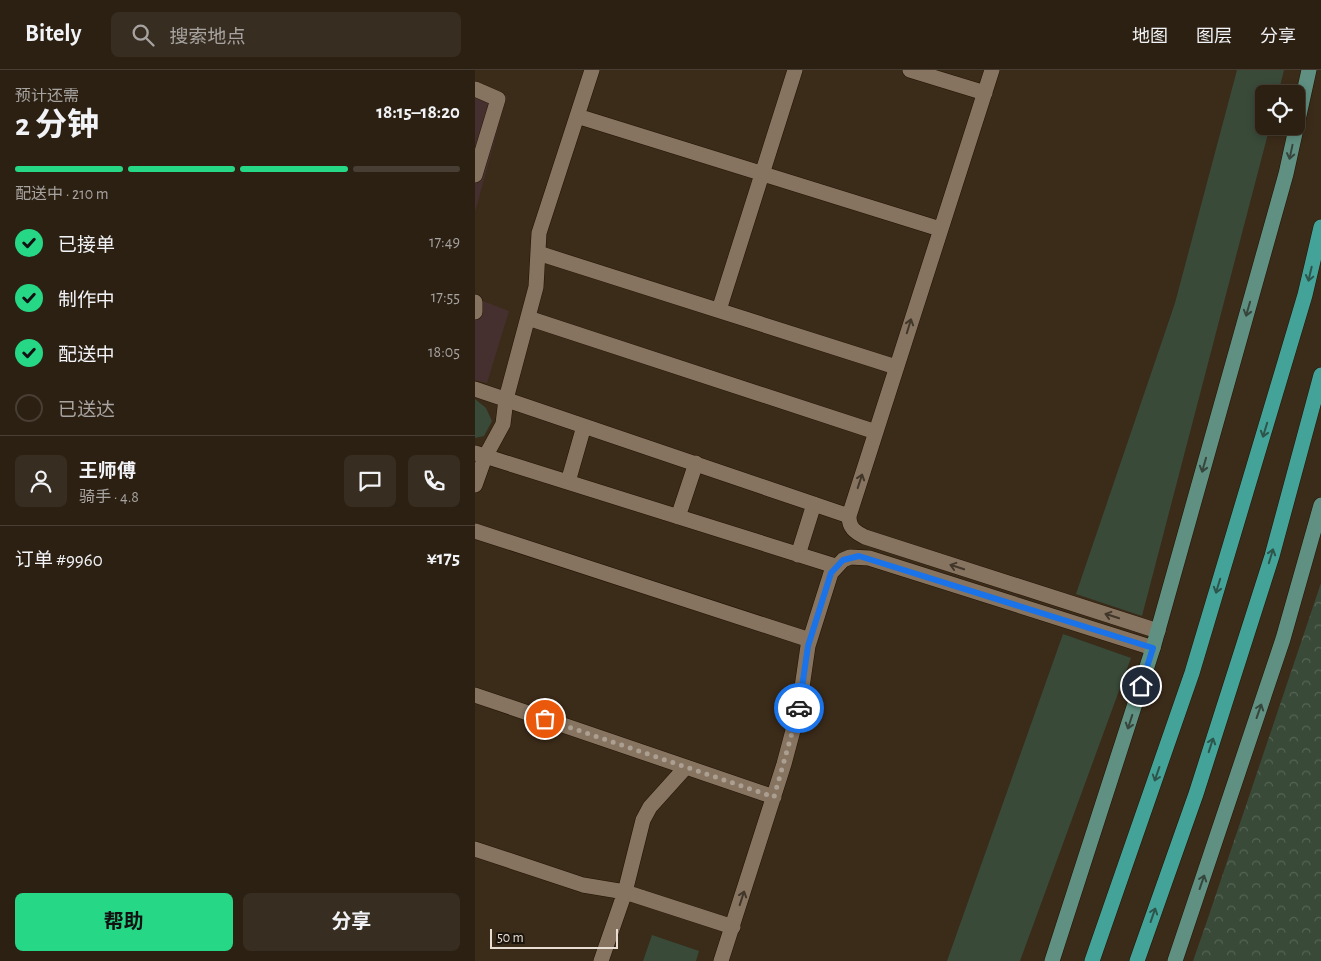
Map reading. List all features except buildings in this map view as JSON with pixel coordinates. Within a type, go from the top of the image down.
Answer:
[{"type":"highway","points":[[1093,961],[1192,673],[1305,295],[1321,227]]},
{"type":"highway","points":[[1137,961],[1196,794],[1272,556],[1321,375]]},
{"type":"main road","points":[[1052,961],[1158,631],[1286,174],[1309,70]]},
{"type":"main road","points":[[1175,961],[1283,639],[1321,505]]},
{"type":"street","points":[[475,485],[480,455],[501,432],[506,399],[536,287],[539,233],[591,70]]},
{"type":"street","points":[[719,310],[795,70]]},
{"type":"street","points":[[910,70],[985,93]]},
{"type":"street","points":[[993,70],[940,229],[849,516],[852,529],[865,537],[1158,631]]},
{"type":"street","points":[[475,89],[498,99],[475,175]]},
{"type":"street","points":[[577,116],[940,229]]},
{"type":"street","points":[[538,253],[896,367]]},
{"type":"street","points":[[475,302],[475,312]]},
{"type":"street","points":[[529,318],[875,432]]},
{"type":"street","points":[[475,389],[849,516]]},
{"type":"street","points":[[568,482],[584,426]]},
{"type":"street","points":[[480,455],[835,566]]},
{"type":"street","points":[[678,517],[695,464]]},
{"type":"street","points":[[798,555],[814,504]]},
{"type":"street","points":[[475,531],[810,640]]},
{"type":"street","points":[[721,961],[774,797],[799,708],[810,640],[831,573],[835,566],[851,557],[869,558],[1153,648]]},
{"type":"street","points":[[475,695],[774,797]]},
{"type":"street","points":[[601,961],[625,892],[643,820],[650,807],[686,768]]},
{"type":"street","points":[[475,849],[583,885],[625,892],[733,927]]},
{"type":"shaded area","points":[[475,85],[507,96],[475,212]]},
{"type":"shaded area","points":[[475,298],[509,311],[487,383],[475,380]]},
{"type":"green space","points":[[1237,70],[1284,70],[1280,85],[1255,85],[1255,135],[1268,135],[1142,616],[1076,594],[1175,303]]},
{"type":"green space","points":[[475,399],[486,408],[492,421],[484,436],[475,438]]},
{"type":"green space","points":[[1321,583],[1321,961],[1193,961],[1208,918]]},
{"type":"green space","points":[[1063,634],[1131,658],[1020,961],[947,961]]},
{"type":"green space","points":[[652,935],[699,951],[696,961],[643,961]]},
{"type":"way so far","points":[[545,719],[774,797],[799,708]]},
{"type":"route","points":[[799,708],[808,646],[831,573],[835,566],[843,560],[859,556],[1153,648],[1141,686]]}]
